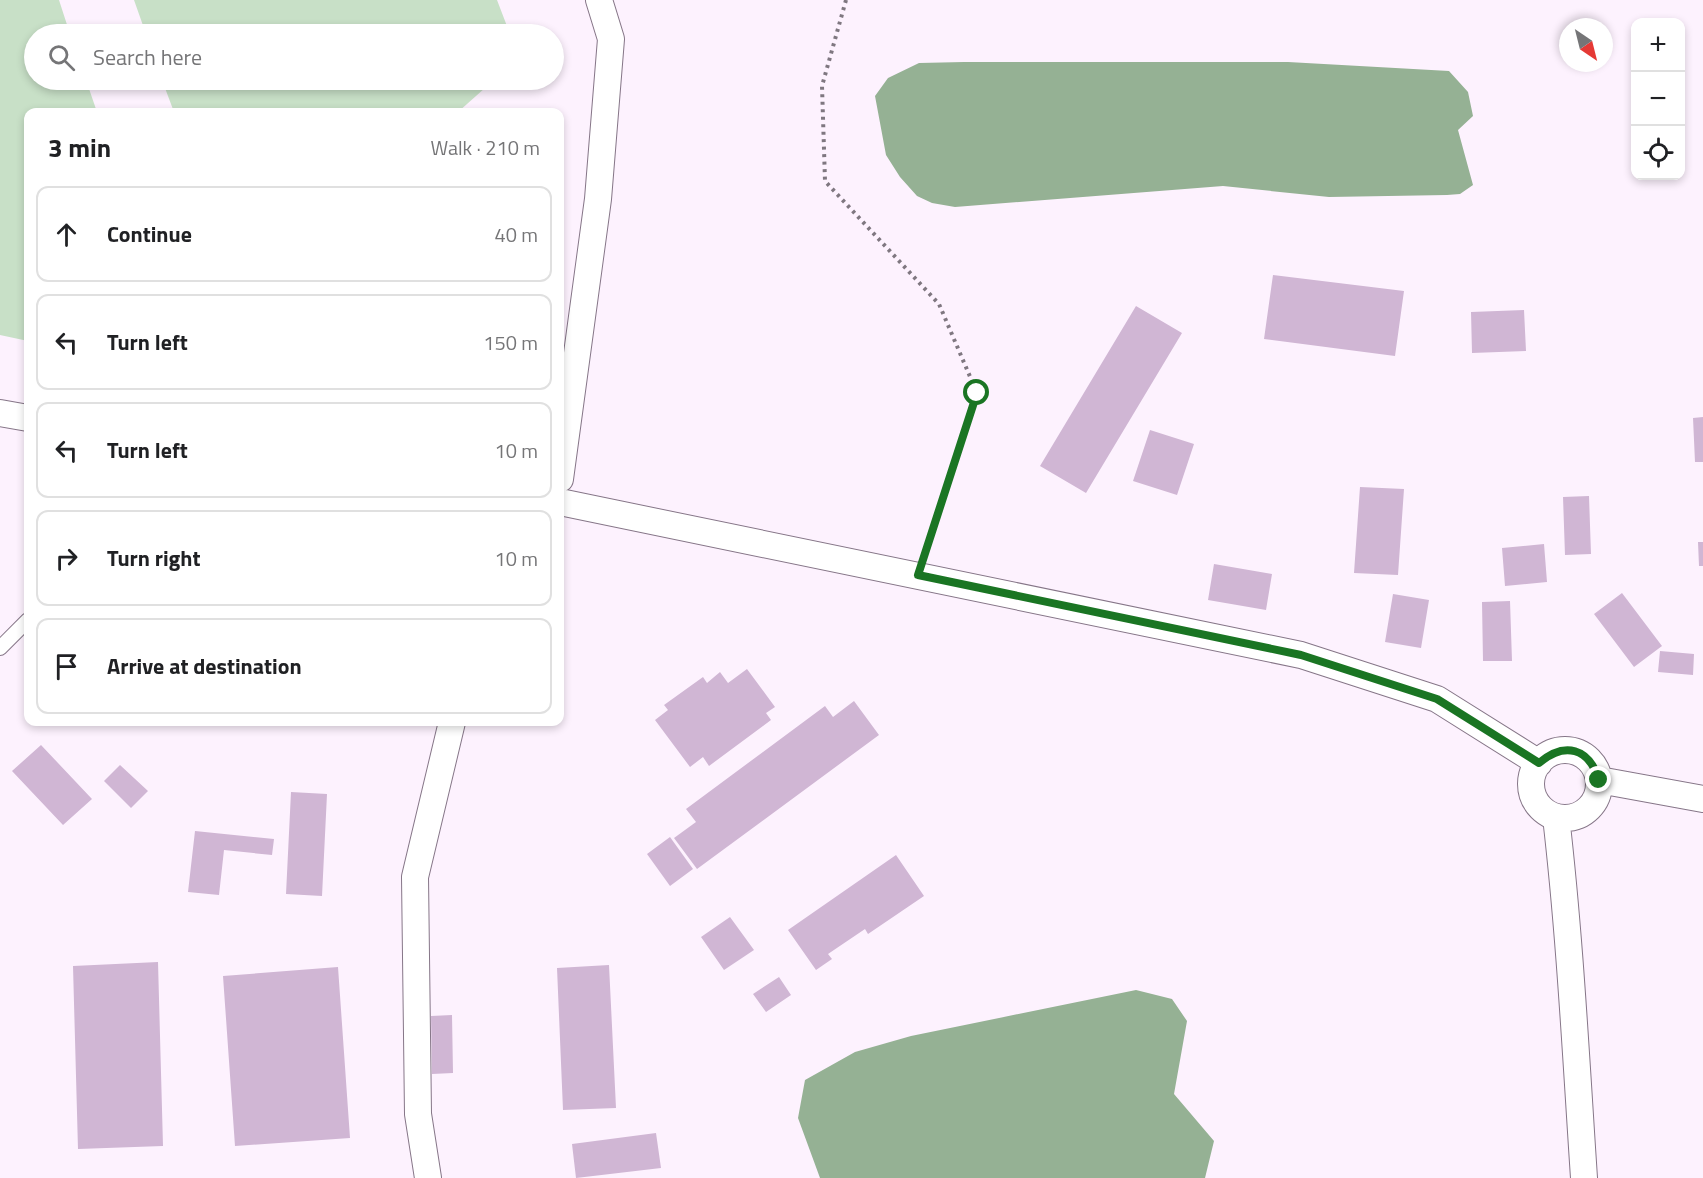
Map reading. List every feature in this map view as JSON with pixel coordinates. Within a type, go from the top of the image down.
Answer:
[{"type":"street","points":[[564,449],[599,187],[611,39],[599,0]]},
{"type":"street","points":[[0,413],[24,417]]},
{"type":"street","points":[[564,503],[1301,655],[1437,699],[1539,763]]},
{"type":"street","points":[[428,1178],[418,1114],[415,877],[451,726]]},
{"type":"street","points":[[1562,750],[1575,751],[1587,758],[1595,768],[1599,780],[1598,794],[1592,806],[1582,814],[1569,818],[1556,817],[1544,811],[1535,801],[1531,788],[1532,775],[1539,763],[1549,754],[1562,750]]},
{"type":"street","points":[[1599,780],[1703,799]]},
{"type":"street","points":[[1556,817],[1577,1060],[1584,1178]]},
{"type":"lane","points":[[0,648],[24,625]]},
{"type":"path","points":[[846,0],[822,86],[825,181],[939,304],[977,393],[918,575]]},
{"type":"shaded area","points":[[0,0],[59,0],[67,24],[24,24],[24,90],[89,90],[96,108],[24,108],[24,340],[0,335]]},
{"type":"shaded area","points":[[134,0],[497,0],[506,24],[142,24]]},
{"type":"shaded area","points":[[1288,62],[1449,71],[1468,92],[1473,116],[1458,130],[1473,185],[1460,194],[1447,195],[1329,197],[1223,186],[955,207],[932,203],[917,196],[900,177],[886,155],[875,96],[888,78],[919,63]]},
{"type":"shaded area","points":[[166,90],[483,90],[462,108],[172,108]]},
{"type":"shaded area","points":[[1136,990],[1172,999],[1187,1021],[1174,1094],[1214,1141],[1205,1178],[820,1178],[798,1118],[805,1080],[855,1052],[911,1036]]},
{"type":"building","points":[[1273,275],[1404,291],[1395,356],[1264,339]]},
{"type":"building","points":[[1136,306],[1182,333],[1086,493],[1040,466]]},
{"type":"building","points":[[1524,310],[1526,351],[1472,353],[1471,312]]},
{"type":"building","points":[[1703,417],[1703,462],[1695,462],[1693,418]]},
{"type":"building","points":[[1150,430],[1194,444],[1177,495],[1133,481]]},
{"type":"building","points":[[1360,487],[1404,489],[1398,575],[1354,573]]},
{"type":"building","points":[[1589,496],[1591,554],[1565,555],[1563,497]]},
{"type":"building","points":[[1698,542],[1703,542],[1703,566],[1699,566]]},
{"type":"building","points":[[1544,544],[1547,582],[1505,586],[1502,548]]},
{"type":"building","points":[[1214,564],[1272,574],[1266,610],[1208,600]]},
{"type":"building","points":[[1622,593],[1662,646],[1634,667],[1594,614]]},
{"type":"building","points":[[1393,594],[1429,600],[1421,648],[1385,642]]},
{"type":"building","points":[[1510,601],[1512,661],[1483,661],[1482,602]]},
{"type":"building","points":[[1660,651],[1694,654],[1693,675],[1658,672]]},
{"type":"building","points":[[747,669],[775,707],[766,713],[771,720],[709,766],[703,757],[690,767],[655,720],[668,710],[664,705],[703,677],[707,683],[720,672],[728,683]]},
{"type":"building","points":[[854,701],[879,735],[697,869],[674,838],[696,822],[686,809],[825,706],[833,717]]},
{"type":"building","points":[[41,745],[92,799],[63,825],[12,771]]},
{"type":"building","points":[[120,765],[148,791],[131,808],[104,781]]},
{"type":"building","points":[[291,792],[327,794],[322,896],[286,894]]},
{"type":"building","points":[[195,831],[274,839],[272,855],[224,850],[219,895],[188,892]]},
{"type":"building","points":[[670,837],[693,869],[670,886],[647,854]]},
{"type":"building","points":[[896,855],[924,896],[868,934],[865,929],[828,954],[832,959],[816,970],[788,930]]},
{"type":"building","points":[[730,917],[754,950],[724,970],[701,937]]},
{"type":"building","points":[[158,962],[163,1146],[78,1149],[73,966]]},
{"type":"building","points":[[609,965],[616,1108],[563,1110],[557,968]]},
{"type":"building","points":[[338,967],[350,1138],[235,1146],[223,976]]},
{"type":"building","points":[[779,977],[791,995],[766,1012],[753,994]]},
{"type":"building","points":[[452,1015],[453,1073],[432,1074],[431,1016]]},
{"type":"building","points":[[656,1133],[661,1168],[576,1178],[572,1144]]},
{"type":"route","points":[[977,393],[918,575],[1301,655],[1437,699],[1539,763],[1549,754],[1562,750],[1575,751],[1587,758],[1595,768],[1599,780]]}]
